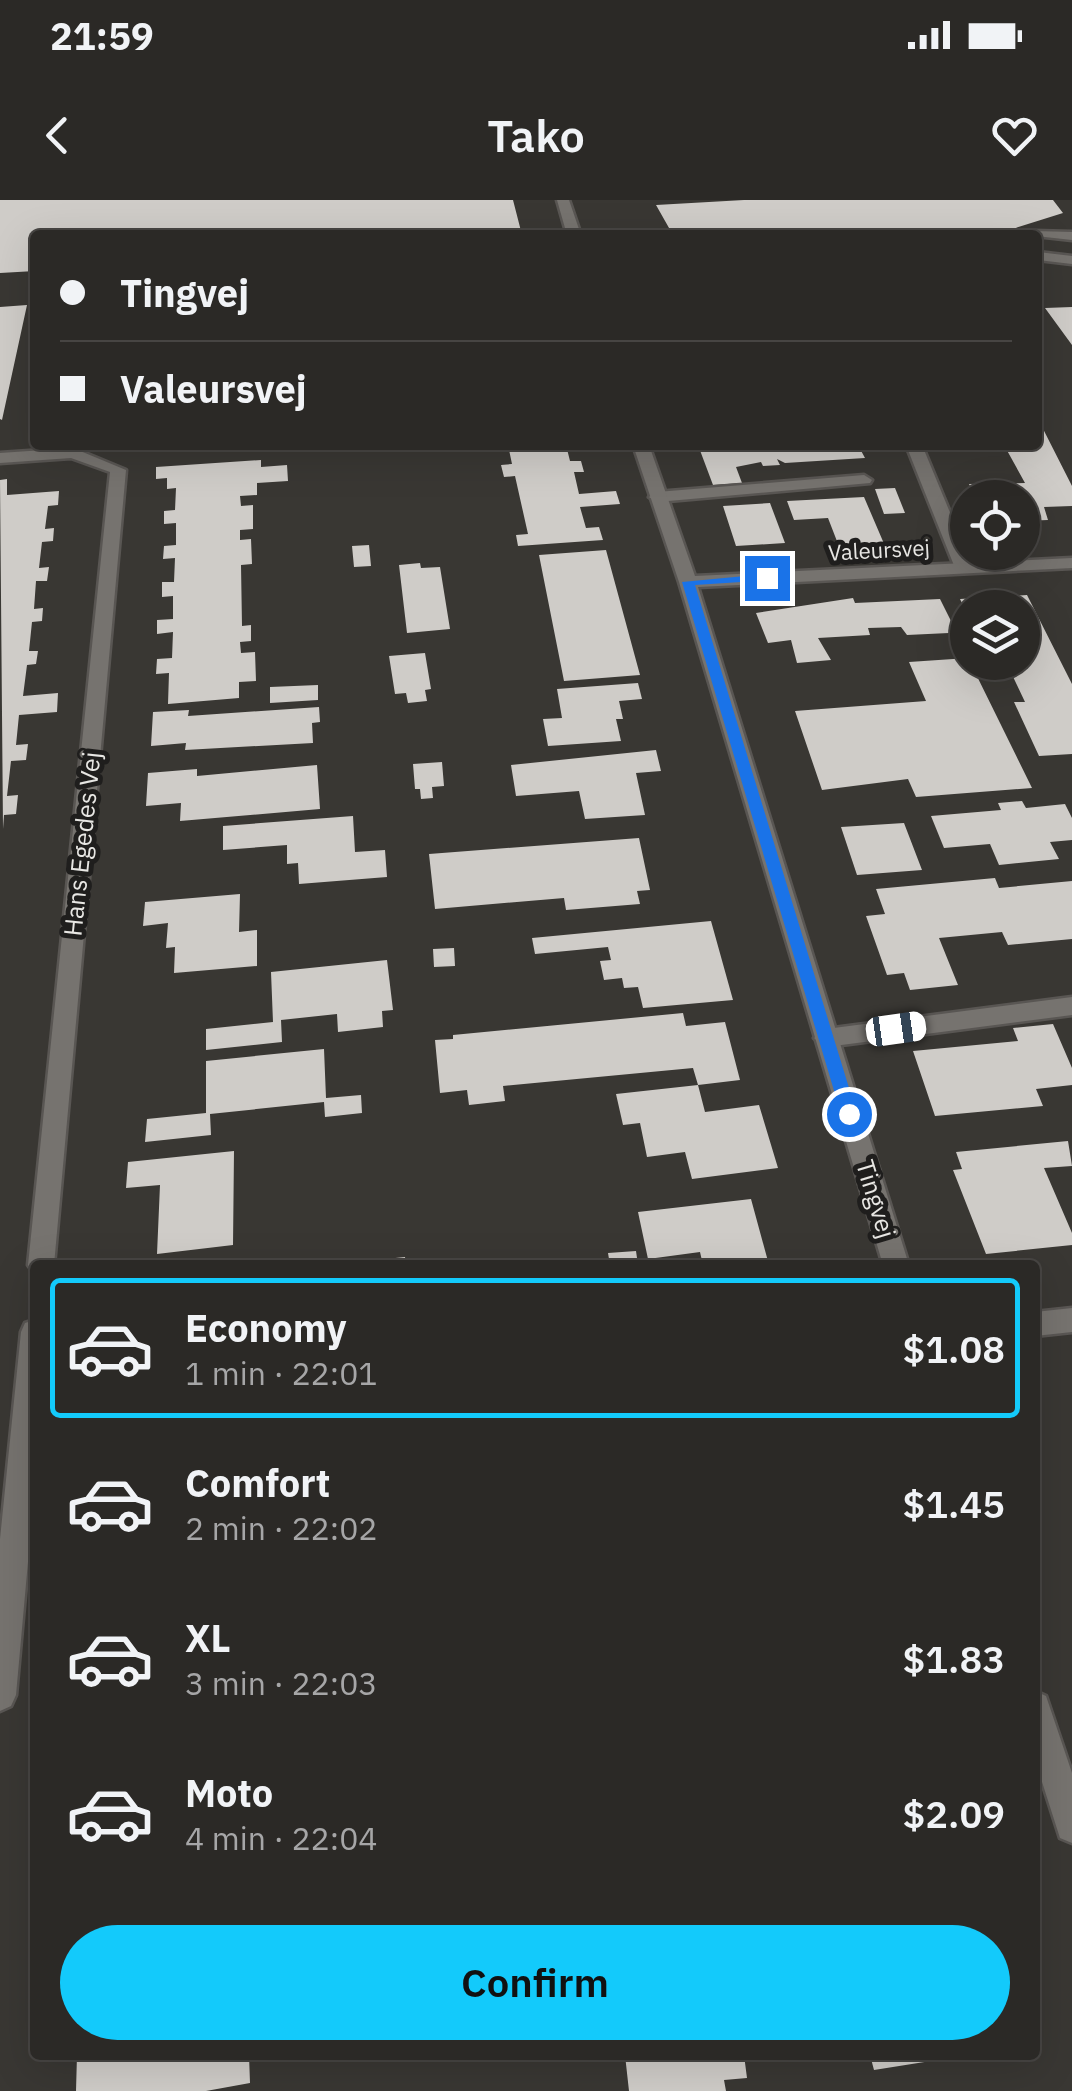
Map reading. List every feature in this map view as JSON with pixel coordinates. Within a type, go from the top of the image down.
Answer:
[{"type":"street","points":[[563,200],[572,230]]},
{"type":"street","points":[[1042,235],[1072,236]]},
{"type":"street","points":[[1042,256],[1072,260]]},
{"type":"street","name":"Tingvej","points":[[643,450],[688,582],[894,1260]]},
{"type":"street","points":[[916,450],[950,534]]},
{"type":"street","name":"Hans Egedes Vej","points":[[0,458],[73,454],[118,470],[42,1260]]},
{"type":"street","points":[[657,496],[864,480]]},
{"type":"street","name":"Valeursvej","points":[[1040,564],[1072,563]]},
{"type":"street","name":"Valeursvej","points":[[688,582],[950,569]]},
{"type":"street","points":[[826,1038],[1072,1006]]},
{"type":"street","points":[[1040,1323],[1072,1320]]},
{"type":"street","points":[[0,1696],[30,1384]]},
{"type":"street","points":[[1040,1723],[1072,1826]]},
{"type":"building","points":[[0,200],[513,200],[521,230],[30,230],[30,271],[0,273]]},
{"type":"building","points":[[744,200],[1053,200],[1063,213],[1009,230],[670,230],[656,205]]},
{"type":"building","points":[[27,305],[2,420],[0,307]]},
{"type":"building","points":[[1072,307],[1072,345],[1045,308]]},
{"type":"building","points":[[1042,427],[1072,486],[1072,506],[1044,507],[1048,520],[1040,520],[1040,480],[1023,480],[1007,450],[1042,450]]},
{"type":"building","points":[[509,450],[567,450],[570,461],[581,461],[584,472],[574,472],[579,494],[616,491],[620,504],[580,507],[586,528],[599,527],[603,540],[518,546],[516,535],[528,534],[515,476],[504,477],[501,465],[512,464]]},
{"type":"building","points":[[700,450],[861,450],[865,458],[785,463],[777,459],[780,465],[763,466],[761,462],[736,467],[742,483],[713,485]]},
{"type":"building","points":[[261,460],[261,467],[287,465],[288,481],[257,483],[257,495],[240,496],[241,506],[253,505],[253,529],[240,530],[240,540],[251,539],[252,564],[241,565],[242,626],[251,625],[251,641],[240,642],[241,653],[255,652],[256,681],[239,682],[239,698],[168,704],[169,673],[156,674],[157,659],[172,658],[173,632],[157,634],[157,620],[173,619],[173,596],[162,597],[162,582],[174,582],[175,558],[163,559],[164,546],[176,545],[176,523],[164,524],[164,511],[175,510],[176,488],[167,489],[167,478],[156,479],[156,467]]},
{"type":"building","points":[[7,479],[7,495],[59,491],[58,505],[48,506],[45,529],[54,528],[53,541],[42,542],[39,568],[49,567],[47,581],[36,581],[34,609],[43,608],[42,621],[32,622],[29,651],[38,651],[36,664],[27,665],[23,696],[58,693],[57,712],[19,715],[16,745],[28,744],[26,760],[11,761],[7,796],[18,795],[16,814],[4,815],[3,829],[0,480]]},
{"type":"building","points":[[895,488],[905,513],[884,514],[875,489]]},
{"type":"building","points":[[864,497],[885,546],[840,549],[828,518],[794,520],[787,501]]},
{"type":"building","points":[[770,503],[785,543],[736,546],[723,506]]},
{"type":"building","points":[[369,545],[371,566],[354,567],[352,546]]},
{"type":"building","points":[[606,550],[640,675],[564,681],[539,555]]},
{"type":"building","points":[[420,563],[421,568],[440,567],[450,629],[407,633],[399,565]]},
{"type":"building","points":[[853,598],[855,603],[940,599],[950,619],[950,634],[907,635],[901,627],[868,628],[870,635],[818,638],[831,660],[797,663],[791,640],[768,643],[756,613]]},
{"type":"building","points":[[1040,621],[1072,684],[1072,754],[1039,756],[1014,702],[1025,702],[1015,680],[1040,680]]},
{"type":"building","points":[[425,653],[431,689],[425,690],[427,701],[408,703],[406,693],[395,694],[389,656]]},
{"type":"building","points":[[950,659],[950,680],[979,680],[1032,788],[916,797],[908,779],[822,790],[795,711],[926,701],[909,662]]},
{"type":"building","points":[[638,683],[642,699],[619,701],[623,719],[616,719],[621,741],[548,746],[543,719],[562,718],[557,689]]},
{"type":"building","points":[[318,685],[318,700],[270,703],[270,687]]},
{"type":"building","points":[[319,707],[320,722],[312,723],[313,743],[185,750],[186,743],[151,746],[153,712],[189,710],[188,716]]},
{"type":"building","points":[[656,750],[661,771],[636,773],[645,815],[585,819],[579,791],[516,796],[511,765]]},
{"type":"building","points":[[442,762],[444,786],[432,787],[433,798],[421,799],[420,789],[415,789],[413,764]]},
{"type":"building","points":[[317,765],[320,809],[180,821],[181,803],[146,806],[148,773],[197,769],[197,776]]},
{"type":"building","points":[[1022,801],[1026,808],[1065,804],[1072,818],[1072,840],[1050,842],[1059,859],[999,865],[990,844],[944,848],[931,816],[1001,810],[998,803]]},
{"type":"building","points":[[353,816],[355,852],[385,850],[387,877],[299,884],[298,863],[287,864],[287,845],[223,850],[223,826]]},
{"type":"building","points":[[904,823],[922,870],[857,875],[841,827]]},
{"type":"building","points":[[639,838],[650,890],[637,891],[640,904],[566,910],[564,898],[435,909],[429,854]]},
{"type":"building","points":[[995,878],[999,888],[1072,881],[1072,939],[1008,945],[1002,932],[939,938],[958,985],[910,990],[904,973],[887,975],[866,916],[885,914],[876,889]]},
{"type":"building","points":[[240,894],[239,932],[257,930],[257,966],[174,973],[175,947],[166,948],[168,923],[143,926],[145,902]]},
{"type":"building","points":[[711,921],[733,1000],[643,1008],[638,987],[624,988],[622,978],[604,980],[600,961],[611,960],[608,947],[535,954],[532,938]]},
{"type":"building","points":[[454,948],[455,966],[434,967],[433,949]]},
{"type":"building","points":[[387,960],[393,1010],[382,1011],[383,1027],[338,1032],[337,1014],[281,1020],[282,1042],[206,1050],[206,1029],[273,1022],[271,972]]},
{"type":"building","points":[[683,1013],[686,1026],[725,1022],[740,1080],[698,1085],[693,1068],[503,1086],[505,1101],[469,1105],[467,1090],[440,1093],[435,1040],[453,1039],[453,1035]]},
{"type":"building","points":[[1053,1024],[1072,1068],[1072,1085],[1036,1089],[1043,1106],[935,1116],[913,1051],[1018,1041],[1013,1028]]},
{"type":"building","points":[[324,1049],[326,1098],[361,1095],[362,1113],[325,1117],[324,1102],[210,1114],[211,1135],[145,1142],[147,1119],[206,1113],[206,1061]]},
{"type":"building","points":[[698,1085],[705,1112],[759,1105],[778,1168],[692,1179],[685,1152],[647,1157],[640,1123],[623,1125],[616,1094]]},
{"type":"building","points":[[1068,1141],[1072,1166],[1044,1168],[1072,1233],[1072,1245],[986,1254],[953,1170],[962,1169],[956,1152]]},
{"type":"building","points":[[234,1151],[233,1245],[157,1254],[160,1185],[126,1188],[128,1162]]},
{"type":"building","points":[[751,1199],[768,1260],[702,1260],[700,1252],[648,1259],[638,1212]]},
{"type":"building","points":[[636,1251],[637,1260],[609,1260],[608,1253]]},
{"type":"building","points":[[77,2060],[249,2060],[250,2083],[206,2091],[76,2091]]},
{"type":"building","points":[[626,2060],[745,2060],[747,2078],[724,2080],[726,2091],[629,2091]]},
{"type":"building","points":[[871,2060],[937,2060],[874,2070]]},
{"type":"route","points":[[767,578],[688,582],[849,1114]]}]
